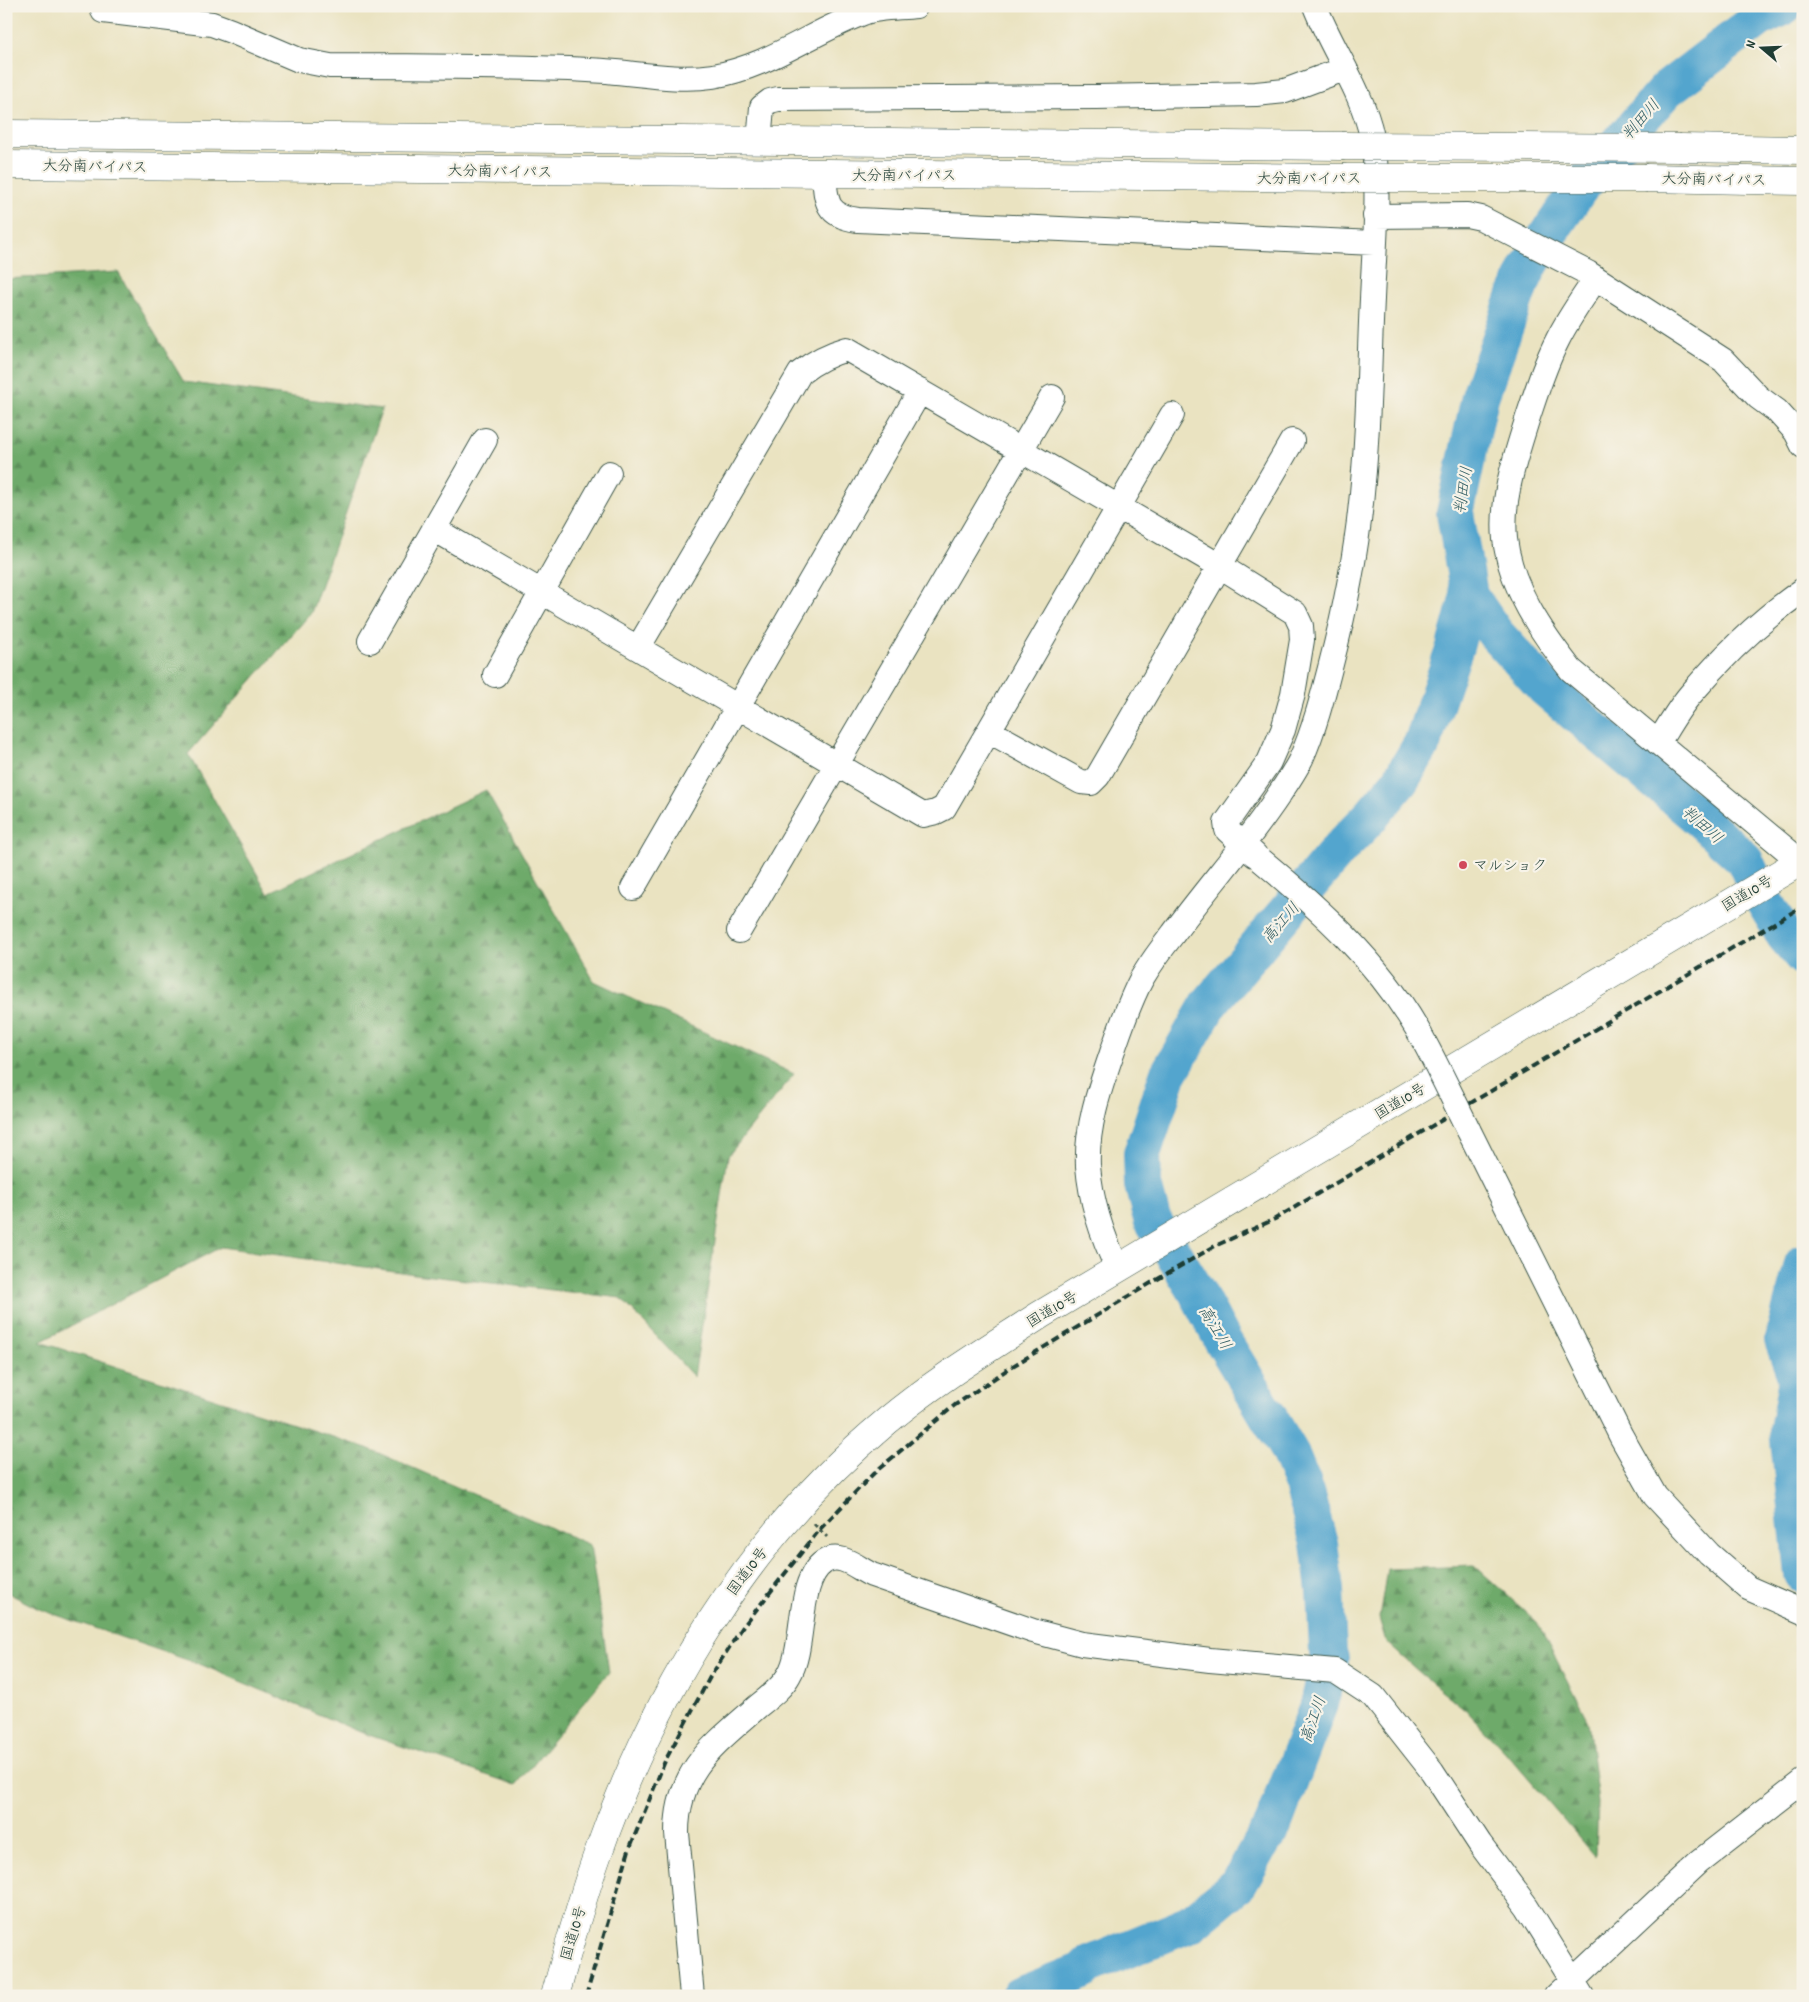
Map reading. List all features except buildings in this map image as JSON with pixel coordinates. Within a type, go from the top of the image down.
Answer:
[{"type":"highway","name":"大分南バイパス","points":[[6,134],[1803,150]]},
{"type":"highway","name":"大分南バイパス","points":[[6,166],[1343,178],[1647,178],[1803,181]]},
{"type":"highway","name":"国道10号","points":[[555,1996],[595,1860],[624,1786],[652,1724],[678,1677],[729,1595],[782,1525],[860,1444],[918,1396],[1026,1324],[1799,864]]},
{"type":"street","points":[[103,10],[212,24],[299,60],[330,66],[524,67],[690,77],[712,76],[736,71],[794,48],[866,12],[916,6]]},
{"type":"street","points":[[1118,1269],[1101,1231],[1092,1198],[1088,1168],[1088,1142],[1097,1101],[1123,1021],[1141,980],[1174,932],[1253,852],[1301,759],[1322,698],[1347,599],[1363,481],[1376,171],[1372,137],[1360,99],[1315,6]]},
{"type":"street","points":[[759,142],[762,107],[770,101],[778,99],[1256,94],[1285,91],[1344,69]]},
{"type":"street","points":[[824,174],[826,197],[835,213],[844,218],[858,220],[1374,243]]},
{"type":"street","points":[[1375,216],[1467,215],[1481,218],[1592,275],[1723,360],[1758,397],[1777,411],[1796,432],[1803,446]]},
{"type":"street","points":[[1592,275],[1557,340],[1540,379],[1513,464],[1505,503],[1505,539],[1512,572],[1526,603],[1546,638],[1571,670],[1799,864]]},
{"type":"street","points":[[638,648],[800,373],[812,363],[830,353],[847,349],[1220,566],[1288,608],[1299,619],[1302,634],[1293,694],[1277,746],[1264,769],[1226,823],[1227,830],[1331,921],[1361,953],[1415,1026],[1621,1436],[1655,1496],[1709,1554],[1748,1588],[1803,1612]]},
{"type":"street","points":[[633,888],[920,391]]},
{"type":"street","points":[[739,931],[1052,396]]},
{"type":"street","points":[[434,529],[923,815],[944,808],[1172,415]]},
{"type":"street","points":[[370,641],[485,440]]},
{"type":"street","points":[[989,731],[1081,782],[1091,783],[1098,776],[1292,441]]},
{"type":"street","points":[[495,675],[609,473]]},
{"type":"street","points":[[1658,743],[1689,696],[1773,611],[1803,590]]},
{"type":"street","points":[[692,1996],[677,1833],[681,1799],[689,1778],[708,1750],[770,1696],[789,1676],[794,1661],[806,1595],[812,1577],[824,1562],[838,1558],[846,1560],[872,1575],[1033,1631],[1068,1641],[1100,1648],[1335,1671],[1342,1675],[1373,1696],[1432,1771],[1480,1844],[1527,1907],[1569,1992],[1699,1862],[1803,1781]]},
{"type":"path","points":[[797,1509],[834,1544],[838,1558]]},
{"type":"green space","points":[[118,272],[184,382],[382,409],[311,613],[188,754],[268,893],[486,790],[594,981],[794,1074],[728,1156],[694,1377],[621,1298],[422,1275],[221,1247],[40,1342],[367,1448],[590,1545],[609,1672],[516,1785],[360,1732],[202,1665],[39,1609],[6,1592],[6,279]]},
{"type":"green space","points":[[1475,1566],[1537,1622],[1588,1721],[1598,1802],[1596,1857],[1466,1710],[1386,1642],[1379,1618],[1387,1569]]},
{"type":"waterway","name":"判田川","points":[[1784,6],[1760,18],[1666,90],[1579,189],[1543,242],[1528,268],[1516,295],[1480,397],[1455,513],[1469,595],[1495,633],[1545,688],[1700,819],[1744,859],[1762,898],[1785,936],[1803,957]]},
{"type":"waterway","name":"高江川","points":[[1019,1996],[1083,1971],[1087,1966],[1191,1923],[1239,1883],[1264,1839],[1270,1833],[1319,1704],[1330,1660],[1325,1590],[1319,1543],[1303,1485],[1289,1451],[1223,1341],[1197,1292],[1152,1219],[1143,1185],[1142,1154],[1168,1075],[1209,1004],[1341,847],[1371,816],[1400,781],[1422,744],[1455,647],[1469,595]]},
{"type":"waterway","name":"判田川","points":[[1803,1264],[1783,1340],[1797,1379],[1788,1430],[1803,1574]]},
{"type":"railway","points":[[586,1996],[629,1850],[665,1761],[710,1677],[742,1628],[820,1529],[874,1473],[955,1405],[1011,1367],[1217,1245],[1275,1219],[1803,906]]},
{"type":"place","name":"マルショク","points":[[1463,865]]}]
